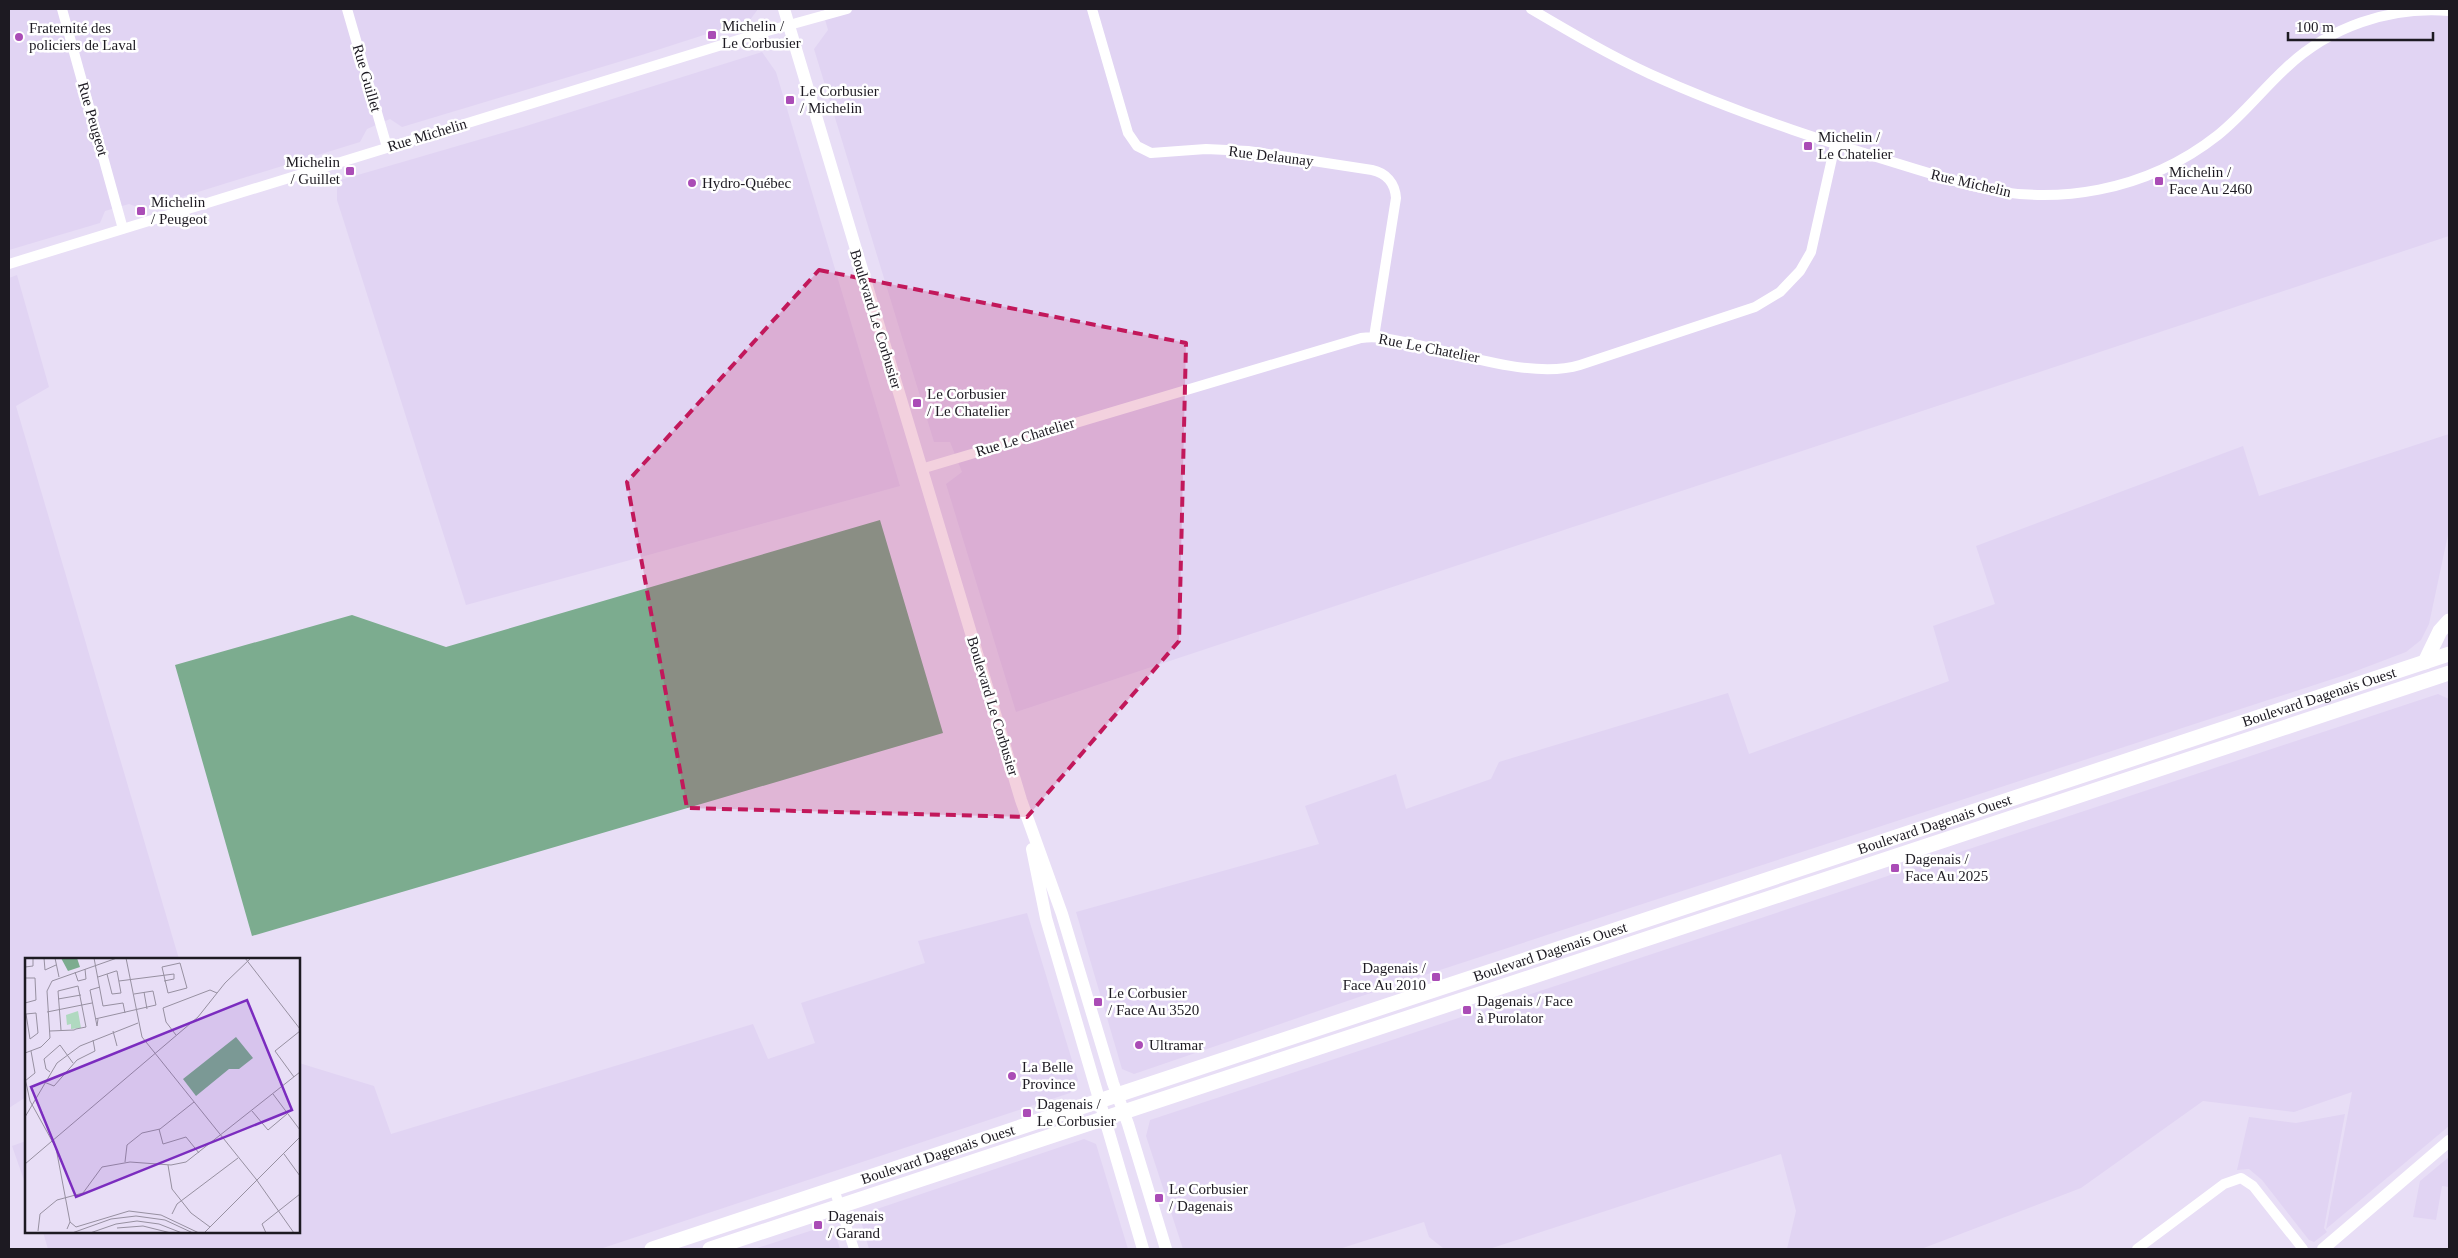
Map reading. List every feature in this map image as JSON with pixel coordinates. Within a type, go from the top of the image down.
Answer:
[{"type":"main road","points":[[2425,662],[2440,631],[2449,621]]},
{"type":"main road","name":"Boulevard Dagenais Ouest","points":[[652,1249],[2449,654]]},
{"type":"main road","name":"Boulevard Dagenais Ouest","points":[[710,1249],[2449,673]]},
{"type":"street","name":"Rue Peugeot","points":[[62,9],[123,229]]},
{"type":"street","name":"Rue Guillet","points":[[347,9],[387,148]]},
{"type":"street","name":"Boulevard Le Corbusier","points":[[784,9],[1021,800],[1062,914],[1166,1249]]},
{"type":"street","name":"Rue Michelin","points":[[9,264],[788,25],[847,9]]},
{"type":"street","name":"Rue Delaunay","points":[[1092,9],[1130,136],[1140,148],[1155,153],[1217,149],[1258,152],[1372,170],[1384,174],[1395,190],[1395,202],[1374,337]]},
{"type":"street","name":"Rue Michelin","points":[[1531,9],[1598,48],[1651,75],[1760,119],[1968,185],[2001,192],[2052,196],[2103,190],[2154,173],[2198,149],[2231,123],[2298,56],[2331,35],[2357,23],[2386,15],[2417,11],[2449,11]]},
{"type":"street","name":"Rue Le Chatelier","points":[[921,469],[1341,343],[1374,337],[1528,369],[1555,370],[1580,365],[1755,307],[1786,287],[1808,257],[1818,225],[1835,144]]},
{"type":"street","name":"Boulevard Le Corbusier","points":[[1021,800],[1046,918],[1143,1249]]},
{"type":"street","points":[[2322,1249],[2449,1141]]},
{"type":"street","points":[[2137,1249],[2224,1184],[2241,1178],[2253,1186],[2303,1249]]},
{"type":"street","points":[[834,1189],[854,1249]]},
{"type":"highlighted area","points":[[819,270],[1186,343],[1179,641],[1027,817],[687,808],[627,482]]},
{"type":"shaded area","points":[[9,9],[758,9],[750,20],[645,54],[402,127],[390,119],[367,129],[360,142],[143,209],[129,204],[105,211],[100,223],[9,250]]},
{"type":"shaded area","points":[[822,9],[2449,9],[2449,236],[1016,712],[946,484],[962,472],[950,442],[934,442],[814,49],[828,30]]},
{"type":"shaded area","points":[[762,52],[776,72],[900,486],[466,605],[337,200],[337,181],[523,127]]},
{"type":"shaded area","points":[[17,275],[49,387],[16,406],[179,958],[25,958],[25,1098],[9,1108],[9,278]]},
{"type":"shaded area","points":[[2449,434],[2449,530],[2429,624],[2421,640],[2406,652],[2348,674],[1397,984],[1134,1074],[1122,1069],[1076,912],[1319,844],[1305,806],[1396,774],[1406,809],[1491,779],[1499,762],[1728,693],[1749,754],[1949,681],[1933,626],[1995,604],[1976,546],[2243,446],[2259,496]]},
{"type":"shaded area","points":[[2438,694],[2449,699],[2449,1126],[2326,1229],[2352,1092],[2294,1112],[2203,1101],[2081,1188],[1921,1249],[1787,1249],[1796,1211],[1781,1154],[1489,1249],[1443,1248],[1429,1237],[1424,1222],[1339,1249],[1183,1249],[1146,1136],[1150,1120]]},
{"type":"shaded area","points":[[1027,913],[1078,1080],[1070,1093],[600,1249],[48,1249],[43,1233],[300,1233],[300,1063],[374,1086],[391,1134],[753,1024],[768,1059],[815,1043],[801,1003],[925,963],[918,941]]},
{"type":"shaded area","points":[[2345,1114],[2324,1228],[2327,1232],[2314,1242],[2309,1240],[2262,1180],[2249,1169],[2237,1170],[2249,1117],[2296,1123]]},
{"type":"shaded area","points":[[1084,1139],[1096,1144],[1128,1249],[869,1249],[861,1221],[868,1212]]},
{"type":"shaded area","points":[[25,1141],[25,1183],[12,1146]]},
{"type":"shaded area","points":[[2449,1157],[2449,1187],[2442,1186],[2436,1220],[2413,1217],[2420,1181]]},
{"type":"shaded area","points":[[826,1229],[836,1236],[840,1249],[754,1249],[813,1230]]},
{"type":"green space","points":[[880,520],[943,733],[252,936],[175,665],[352,615],[446,647]]},
{"type":"place","name":"Michelin / Le Corbusier","points":[[712,35]]},
{"type":"place","name":"Fraternité des policiers de Laval","points":[[19,37]]},
{"type":"place","name":"Le Corbusier / Michelin","points":[[790,100]]},
{"type":"place","name":"Michelin / Le Chatelier","points":[[1808,146]]},
{"type":"place","name":"Michelin / Guillet","points":[[350,171]]},
{"type":"place","name":"Michelin / Face Au 2460","points":[[2159,181]]},
{"type":"place","name":"Hydro-Québec","points":[[692,183]]},
{"type":"place","name":"Michelin / Peugeot","points":[[141,211]]},
{"type":"place","name":"Le Corbusier / Le Chatelier","points":[[917,403]]},
{"type":"place","name":"Dagenais / Face Au 2025","points":[[1895,868]]},
{"type":"place","name":"Dagenais / Face Au 2010","points":[[1436,977]]},
{"type":"place","name":"Le Corbusier / Face Au 3520","points":[[1098,1002]]},
{"type":"place","name":"Dagenais / Face à Purolator","points":[[1467,1010]]},
{"type":"place","name":"Ultramar","points":[[1139,1045]]},
{"type":"place","name":"La Belle Province","points":[[1012,1076]]},
{"type":"place","name":"Dagenais / Le Corbusier","points":[[1027,1113]]},
{"type":"place","name":"Le Corbusier / Dagenais","points":[[1159,1198]]},
{"type":"place","name":"Dagenais / Garand","points":[[818,1225]]}]
